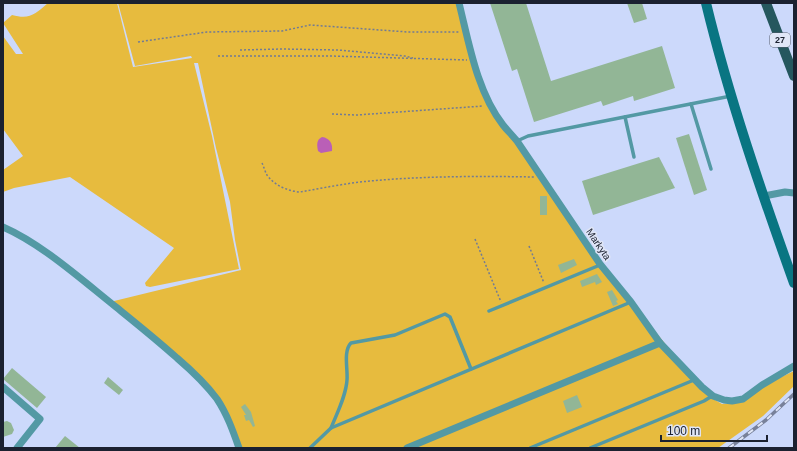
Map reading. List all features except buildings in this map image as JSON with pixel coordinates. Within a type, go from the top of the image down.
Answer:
[{"type":"main road","points":[[706,3],[731,96],[794,282]]},
{"type":"main road","name":"27","points":[[766,3],[794,76]]},
{"type":"street","name":"Markyta","points":[[459,3],[472,60],[491,106],[502,124],[517,141],[543,178],[600,264],[631,302],[660,343],[694,380],[713,396],[732,401],[743,399],[762,385],[794,366]]},
{"type":"street","points":[[764,196],[785,192],[794,193]]},
{"type":"street","points":[[3,226],[16,232],[97,292],[155,338],[197,376],[210,390],[223,409],[230,422],[239,448]]},
{"type":"street","points":[[407,448],[660,343]]},
{"type":"street","points":[[3,387],[40,419],[17,448]]},
{"type":"lane","points":[[517,141],[528,136],[731,96]]},
{"type":"lane","points":[[691,104],[710,169]]},
{"type":"lane","points":[[625,117],[634,158]]},
{"type":"lane","points":[[489,311],[600,264]]},
{"type":"lane","points":[[310,448],[331,428],[631,302]]},
{"type":"lane","points":[[331,428],[347,382],[347,349],[351,343],[355,341],[395,335],[446,314],[450,317],[471,369]]},
{"type":"lane","points":[[530,448],[694,380]]},
{"type":"lane","points":[[590,448],[713,396]]},
{"type":"path","points":[[138,42],[207,32],[282,31],[310,26],[408,32],[466,32]]},
{"type":"path","points":[[240,50],[338,50],[404,56],[417,59]]},
{"type":"path","points":[[218,56],[331,56],[472,60]]},
{"type":"path","points":[[332,114],[365,115],[491,106]]},
{"type":"path","points":[[262,164],[267,175],[290,192],[300,192],[369,181],[504,176],[543,178]]},
{"type":"path","points":[[475,239],[502,306]]},
{"type":"path","points":[[529,246],[546,287]]},
{"type":"shaded area","points":[[48,3],[117,3],[133,67],[192,58],[191,56],[135,66],[118,3],[459,3],[485,94],[600,264],[708,396],[722,404],[737,403],[775,380],[794,371],[794,386],[763,416],[718,448],[239,448],[230,422],[206,385],[110,302],[241,270],[230,202],[216,148],[198,63],[194,63],[212,136],[239,269],[150,287],[146,286],[145,283],[174,248],[70,177],[14,188],[3,192],[3,170],[23,156],[3,129],[3,36],[16,54],[23,54],[3,23],[12,15],[23,17],[32,15]]},
{"type":"shaded area","points":[[322,137],[330,142],[332,151],[321,153],[318,151],[318,141]]},
{"type":"railway","points":[[729,448],[766,420],[794,394]]}]
